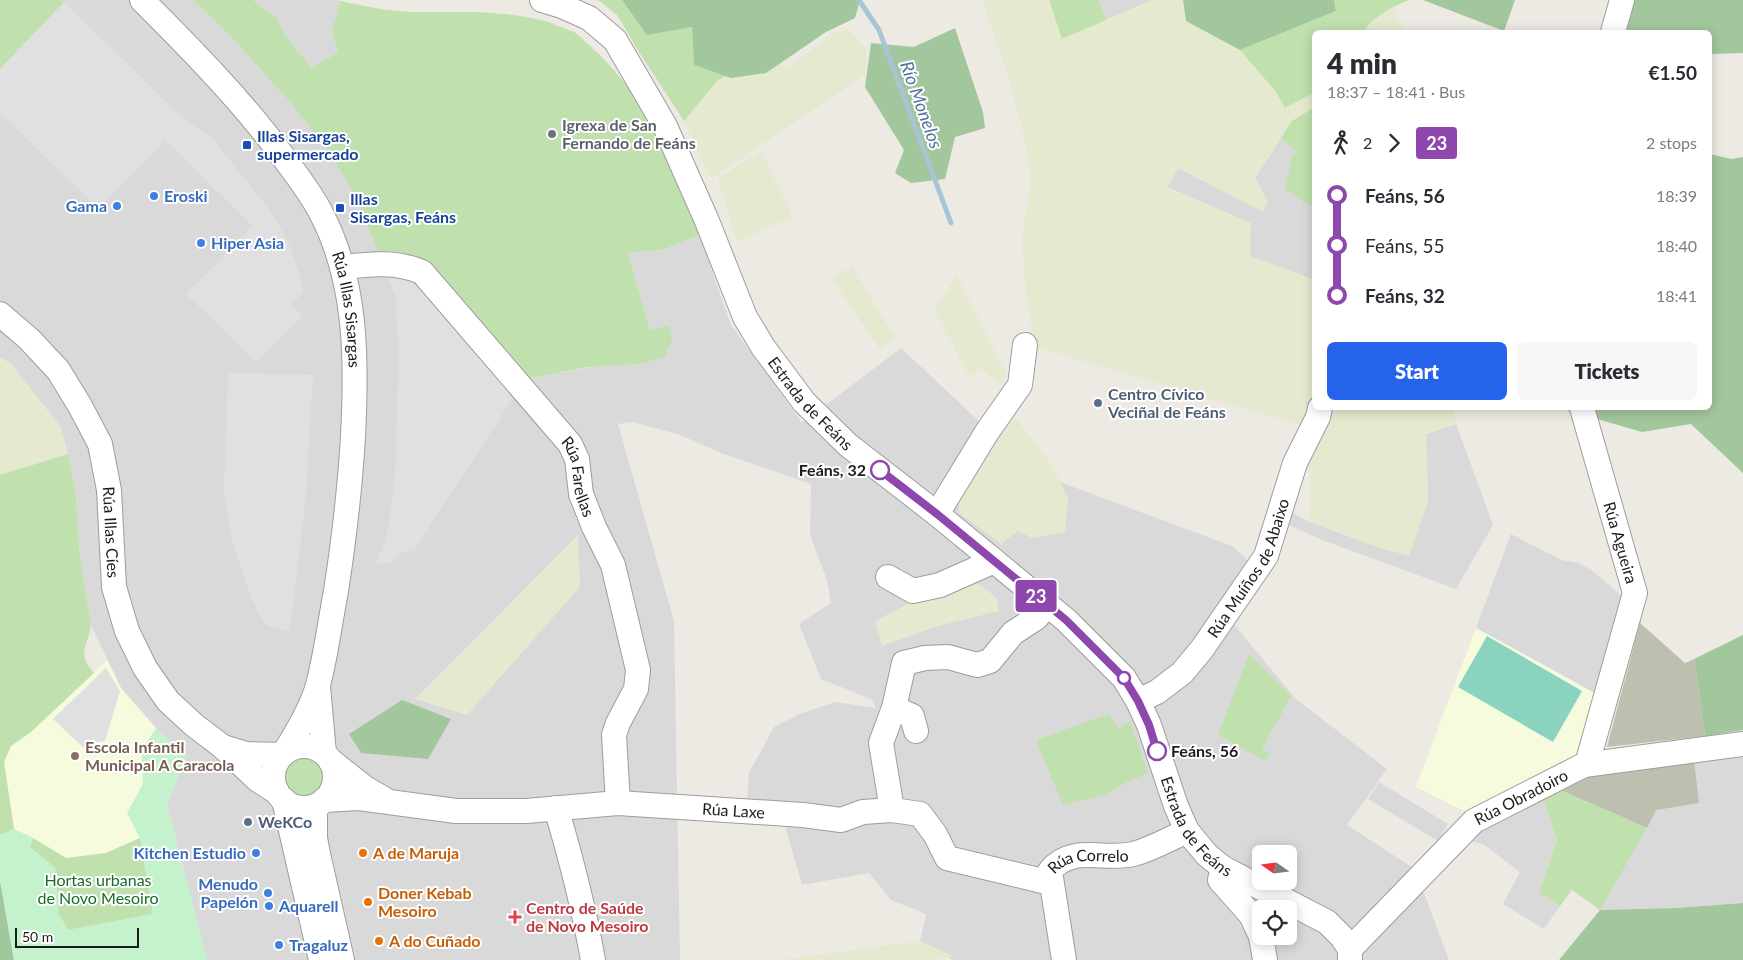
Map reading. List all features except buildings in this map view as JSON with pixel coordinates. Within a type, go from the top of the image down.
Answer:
[{"type":"street","name":"Rúa Illas Sisargas","points":[[142,0],[233,96],[268,136],[320,211],[336,246],[351,304],[354,335],[355,400],[351,468],[342,556],[318,687],[298,732],[283,754]]},
{"type":"street","name":"Estrada de Feáns","points":[[542,0],[562,6],[589,18],[615,40],[665,126],[707,220],[745,317],[763,347],[804,402],[848,445],[937,514],[1066,620],[1124,678],[1138,701],[1149,725],[1186,832],[1207,855],[1223,868],[1327,922],[1342,937],[1350,955]]},
{"type":"street","points":[[1614,30],[1622,0]]},
{"type":"street","name":"Rúa Farellas","points":[[342,268],[367,264],[393,264],[410,267],[422,272],[570,444],[577,459],[581,494],[594,527],[613,566],[638,670],[636,689],[618,723],[614,735],[617,792]]},
{"type":"street","name":"Rúa Illas Cíes","points":[[0,314],[30,339],[58,370],[100,444],[108,490],[114,588],[127,632],[145,668],[168,701],[194,725],[224,746],[258,780],[281,796]]},
{"type":"street","points":[[937,514],[987,432],[1020,385],[1025,345]]},
{"type":"street","name":"Rúa Muíños de Abaixo","points":[[1138,701],[1157,692],[1182,673],[1202,650],[1266,556],[1295,463],[1318,417],[1320,410]]},
{"type":"street","name":"Rúa Agueira","points":[[1583,410],[1635,593],[1587,764]]},
{"type":"street","points":[[888,577],[913,591],[940,585],[994,561]]},
{"type":"street","points":[[892,810],[881,743],[894,708],[904,663],[925,658],[948,657],[977,665],[990,661],[1014,633],[1036,618],[1046,605]]},
{"type":"street","name":"Rúa Illas Sisargas","points":[[318,687],[327,757]]},
{"type":"street","points":[[894,708],[912,716],[916,731]]},
{"type":"street","name":"Rúa Obradoiro","points":[[1350,955],[1474,821],[1587,764],[1743,744]]},
{"type":"street","points":[[281,796],[294,806],[304,808],[319,803],[331,792],[335,782],[335,771],[327,757],[315,747],[304,745],[293,747],[283,754],[277,762],[273,782],[281,796],[321,960]]},
{"type":"street","name":"Rúa Illas Cíes","points":[[224,746],[246,754],[283,754]]},
{"type":"street","name":"Rúa Laxe","points":[[327,757],[365,788],[387,801]]},
{"type":"street","name":"Rúa Laxe","points":[[319,803],[360,798],[456,811],[526,811],[556,808],[617,792],[841,820],[863,812],[892,810],[920,814],[935,834],[947,858],[1051,883]]},
{"type":"street","points":[[319,803],[315,838],[342,960]]},
{"type":"street","points":[[556,808],[566,839],[593,960]]},
{"type":"street","name":"Rúa Correlo","points":[[1064,960],[1050,871],[1057,863],[1069,856],[1133,854],[1186,832]]},
{"type":"street","points":[[1223,868],[1220,880],[1252,917]]},
{"type":"street","points":[[1262,945],[1265,960]]},
{"type":"shaded area","points":[[60,0],[193,0],[232,38],[290,102],[328,151],[357,198],[381,260],[410,261],[524,380],[596,366],[669,325],[650,330],[628,253],[662,250],[701,234],[731,325],[802,423],[901,348],[982,424],[1011,413],[1060,482],[1232,546],[1266,576],[1232,622],[1296,699],[1387,769],[1347,825],[1415,869],[1449,960],[953,960],[920,941],[926,914],[891,900],[869,873],[802,885],[783,819],[746,819],[749,773],[774,727],[800,714],[835,702],[876,708],[871,699],[821,679],[799,624],[831,603],[827,580],[810,535],[811,484],[721,453],[678,434],[632,422],[618,424],[674,621],[680,960],[207,960],[167,804],[187,755],[173,745],[156,728],[121,688],[91,625],[80,557],[76,496],[68,454],[60,426],[11,364],[0,357],[0,70],[63,2]]},
{"type":"shaded area","points":[[253,0],[340,1],[332,32],[338,52],[312,68],[284,34],[277,18]]},
{"type":"shaded area","points":[[982,0],[1049,0],[1062,39],[1152,0],[1183,0],[1186,21],[1240,50],[1276,92],[1285,108],[1312,94],[1312,109],[1292,121],[1255,178],[1268,202],[1263,212],[1178,168],[1168,187],[1251,223],[1250,256],[1312,279],[1312,409],[1307,427],[1035,347],[1026,293],[1022,239],[1031,180],[1024,135],[1011,85]]},
{"type":"shaded area","points":[[1099,0],[1152,0],[1106,20]]},
{"type":"shaded area","name":"Eroski","points":[[64,2],[186,121],[211,137],[270,210],[287,240],[299,271],[303,291],[292,305],[303,316],[257,362],[186,294],[253,226],[165,140],[98,208],[0,113],[0,70]]},
{"type":"shaded area","points":[[1392,7],[1404,30],[1364,30],[1368,24]]},
{"type":"shaded area","points":[[848,29],[866,48],[866,74],[711,179],[684,121],[717,81],[759,59],[789,67],[830,35]]},
{"type":"shaded area","points":[[1292,121],[1312,135],[1312,279],[1249,256],[1167,187],[1177,168],[1268,202],[1255,178]]},
{"type":"shaded area","points":[[761,151],[793,217],[737,242],[718,179]]},
{"type":"shaded area","points":[[852,267],[895,338],[880,349],[831,278]]},
{"type":"shaded area","points":[[384,272],[408,278],[422,293],[430,286],[520,387],[414,551],[401,552],[391,562],[376,565],[388,530],[395,476],[399,355],[395,294]]},
{"type":"shaded area","points":[[956,275],[1006,373],[1002,385],[979,368],[970,378],[935,311]]},
{"type":"shaded area","points":[[0,357],[11,364],[60,426],[68,454],[0,475]]},
{"type":"shaded area","points":[[228,373],[313,375],[306,495],[290,631],[267,626],[253,603],[232,541],[224,491]]},
{"type":"shaded area","points":[[1324,410],[1453,410],[1456,424],[1426,434],[1428,502],[1409,556],[1380,548],[1310,522],[1310,470],[1297,473]]},
{"type":"shaded area","points":[[1011,413],[1052,465],[1068,498],[1065,532],[1032,538],[1018,531],[1001,544],[959,513],[959,485]]},
{"type":"shaded area","points":[[1456,424],[1493,525],[1456,589],[1322,540],[1285,523],[1289,511],[1310,522],[1380,548],[1428,502],[1426,434]]},
{"type":"shaded area","points":[[1511,534],[1562,560],[1579,563],[1594,572],[1622,596],[1598,695],[1476,628]]},
{"type":"shaded area","points":[[578,535],[580,587],[467,715],[415,699]]},
{"type":"shaded area","points":[[965,581],[979,584],[997,598],[999,611],[938,626],[882,646],[875,621],[925,595]]},
{"type":"shaded area","points":[[1640,623],[1685,663],[1694,659],[1705,736],[1607,747]]},
{"type":"shaded area","points":[[1476,628],[1598,695],[1579,753],[1464,811],[1416,787]]},
{"type":"shaded area","name":"Escola Infantil Municipal A Caracola","points":[[107,660],[121,688],[156,728],[142,750],[143,784],[127,813],[140,838],[106,853],[66,858],[14,829],[4,762],[11,746],[32,731]]},
{"type":"shaded area","points":[[106,668],[120,691],[105,741],[92,743],[84,748],[53,719]]},
{"type":"shaded area","points":[[1743,754],[1743,903],[1676,908],[1600,910],[1656,810],[1694,760]]},
{"type":"shaded area","points":[[1694,760],[1699,803],[1656,810],[1647,828],[1560,790],[1579,780],[1600,774]]},
{"type":"shaded area","points":[[1379,782],[1448,824],[1438,841],[1368,799]]},
{"type":"shaded area","points":[[1543,798],[1557,840],[1539,893],[1560,906],[1544,929],[1503,904],[1520,872],[1483,844],[1470,841],[1502,815]]},
{"type":"shaded area","points":[[920,941],[953,956],[932,960],[780,960]]},
{"type":"green space","points":[[0,0],[60,0],[64,2],[0,69]]},
{"type":"green space","points":[[193,0],[253,0],[277,18],[284,34],[312,68],[338,52],[332,32],[340,1],[380,9],[411,12],[479,12],[515,15],[546,21],[576,33],[604,59],[632,91],[701,234],[662,250],[628,253],[650,330],[669,325],[672,342],[664,357],[640,364],[587,367],[524,380],[464,311],[381,260],[357,198],[328,151],[290,102],[232,38]]},
{"type":"green space","points":[[598,0],[622,0],[647,34],[692,27],[694,65],[726,76],[717,81],[684,121],[617,15]]},
{"type":"green space","points":[[622,0],[860,0],[855,18],[826,32],[766,73],[731,78],[694,65],[692,27],[647,35]]},
{"type":"green space","points":[[1049,0],[1099,0],[1106,20],[1062,39]]},
{"type":"green space","points":[[1183,0],[1334,0],[1336,11],[1240,50],[1186,21]]},
{"type":"green space","points":[[1334,0],[1409,0],[1383,13],[1364,30],[1312,30],[1312,94],[1285,108],[1276,92],[1240,50],[1336,11]]},
{"type":"green space","points":[[1423,0],[1515,0],[1504,30]]},
{"type":"green space","points":[[1634,0],[1743,0],[1743,53],[1712,54],[1712,30],[1625,30]]},
{"type":"green space","points":[[955,28],[983,112],[985,128],[955,137],[945,179],[911,183],[895,173],[904,150],[865,87],[871,43],[914,47]]},
{"type":"green space","points":[[1312,109],[1312,206],[1285,189],[1292,157],[1296,152],[1281,138],[1292,121]]},
{"type":"green space","points":[[1712,154],[1731,159],[1743,157],[1743,473],[1691,424],[1642,432],[1566,410],[1712,410]]},
{"type":"green space","points":[[68,454],[76,496],[80,557],[91,625],[84,655],[94,673],[32,731],[11,746],[4,762],[14,829],[0,835],[0,475]]},
{"type":"green space","points":[[1743,635],[1743,730],[1705,736],[1694,659]]},
{"type":"green space","points":[[1487,636],[1582,691],[1553,742],[1458,687]]},
{"type":"green space","points":[[1249,654],[1291,696],[1262,749],[1270,754],[1265,761],[1218,735]]},
{"type":"green space","points":[[402,700],[451,719],[428,759],[361,753],[349,734]]},
{"type":"green space","points":[[1109,714],[1119,729],[1130,721],[1148,773],[1125,783],[1105,795],[1063,805],[1036,740]]},
{"type":"green space","points":[[156,728],[173,745],[187,755],[167,804],[207,960],[14,960],[0,880],[0,835],[14,829],[33,838],[30,847],[55,868],[58,913],[68,930],[153,914],[140,838],[127,813],[143,784],[142,750]]},
{"type":"green space","points":[[300,755],[308,755],[320,761],[326,777],[320,793],[308,799],[300,799],[288,793],[282,781],[282,773],[288,761]]},
{"type":"green space","points":[[1560,790],[1647,828],[1600,910],[1572,890],[1560,906],[1539,893],[1557,840],[1543,798]]},
{"type":"green space","name":"Hortas urbanas de Novo Mesoiro","points":[[33,838],[66,858],[106,853],[140,838],[153,914],[68,930],[58,913],[55,868],[30,847]]},
{"type":"green space","points":[[0,880],[14,960],[0,960]]},
{"type":"green space","points":[[1743,903],[1743,960],[1559,960],[1600,910],[1676,908]]},
{"type":"waterway","name":"Río Monelos","points":[[859,0],[879,30],[951,223]]},
{"type":"bus line","name":"23","points":[[880,470],[937,514],[1066,620],[1124,678],[1138,701],[1149,725],[1157,751]]},
{"type":"place","name":"Igrexa de San Fernando de Feáns","points":[[552,134]]},
{"type":"place","name":"Illas Sisargas, supermercado","points":[[247,145]]},
{"type":"place","name":"Eroski","points":[[154,196]]},
{"type":"place","name":"Gama","points":[[117,206]]},
{"type":"place","name":"Illas Sisargas, Feáns","points":[[340,208]]},
{"type":"place","name":"Hiper Asia","points":[[201,243]]},
{"type":"place","name":"Centro Cívico Veciñal de Feáns","points":[[1098,403]]},
{"type":"place","name":"Feáns, 32","points":[[880,470]]},
{"type":"place","name":"Feáns, 56","points":[[1157,751]]},
{"type":"place","name":"Escola Infantil Municipal A Caracola","points":[[75,756]]},
{"type":"place","name":"WeKCo","points":[[248,822]]},
{"type":"place","name":"Kitchen Estudio","points":[[256,853]]},
{"type":"place","name":"A de Maruja","points":[[363,853]]},
{"type":"place","name":"Menudo Papelón","points":[[268,893]]},
{"type":"place","name":"Doner Kebab Mesoiro","points":[[368,902]]},
{"type":"place","name":"Aquarell","points":[[269,906]]},
{"type":"place","name":"Centro de Saúde de Novo Mesoiro","points":[[515,917]]},
{"type":"place","name":"A do Cuñado","points":[[379,941]]},
{"type":"place","name":"Tragaluz","points":[[279,945]]}]
